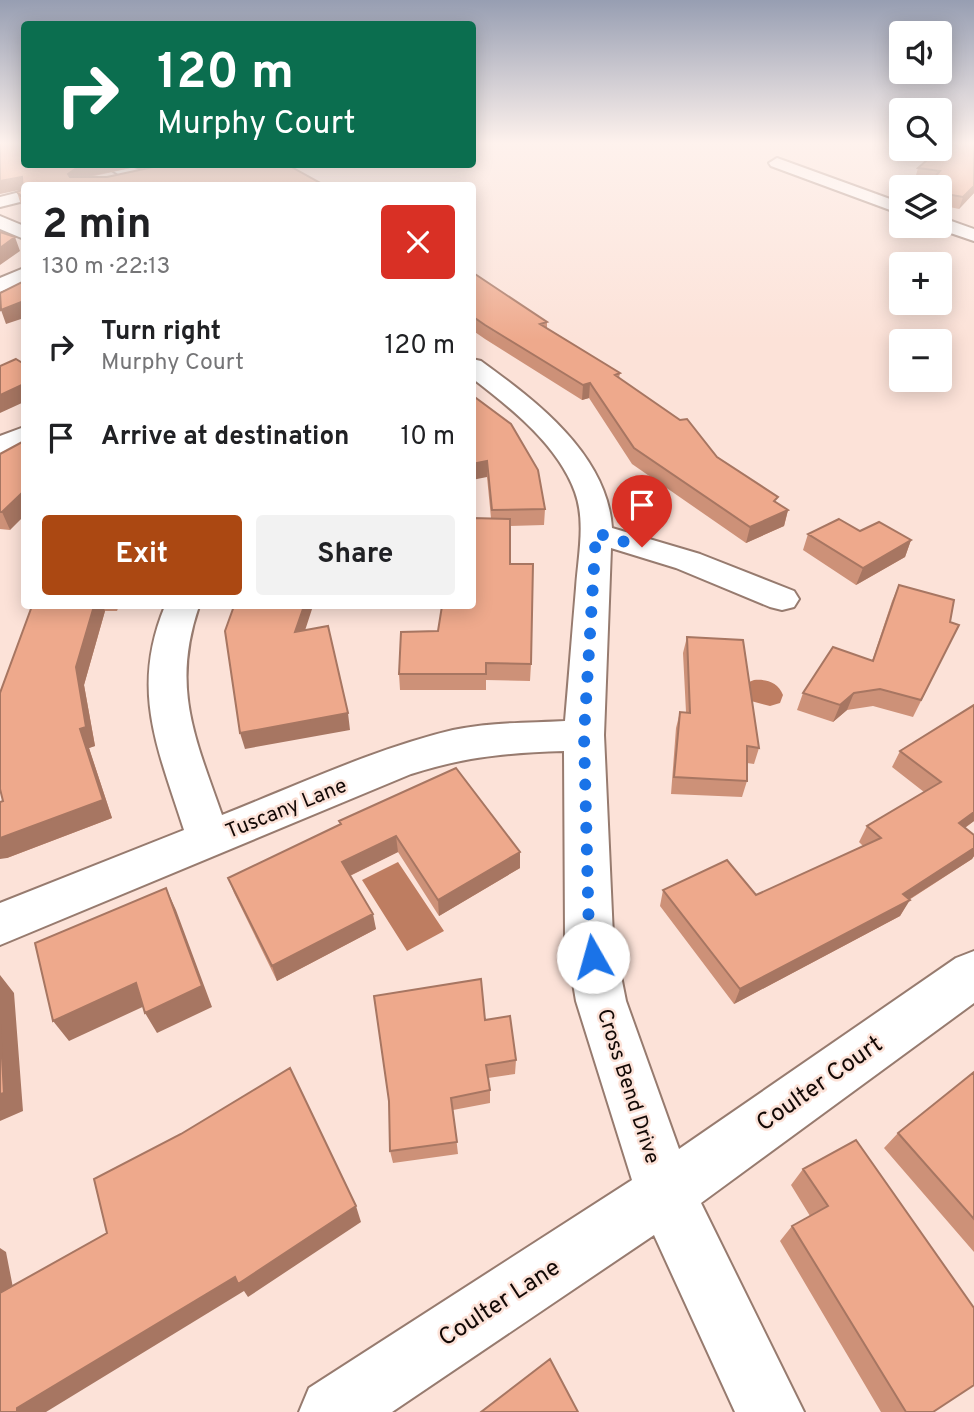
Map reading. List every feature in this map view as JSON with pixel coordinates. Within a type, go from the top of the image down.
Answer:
[{"type":"street","points":[[0,222],[21,232]]},
{"type":"street","points":[[952,227],[974,235]]},
{"type":"street","points":[[0,286],[21,276]]},
{"type":"street","name":"Cross Bend Drive","points":[[476,369],[555,438],[575,463],[590,491],[596,517],[596,533],[584,735],[589,936],[596,975],[601,1000],[665,1193],[770,1412]]},
{"type":"street","points":[[0,447],[21,436]]},
{"type":"street","points":[[596,533],[688,561],[782,599]]},
{"type":"street","points":[[181,609],[170,636],[167,676],[171,727],[209,839]]},
{"type":"street","name":"Tuscany Lane","points":[[0,924],[397,763],[454,745],[494,739],[584,735]]},
{"type":"street","name":"Coulter Court","points":[[665,1193],[974,974]]},
{"type":"street","name":"Coulter Lane","points":[[333,1412],[665,1193]]},
{"type":"shaded area","points":[[754,680],[775,684],[783,695],[780,703],[770,706],[751,701],[749,682]]},
{"type":"shaded area","points":[[398,862],[444,931],[407,951],[362,880]]},
{"type":"building","points":[[0,232],[15,237],[0,248]]},
{"type":"building","points":[[476,275],[547,322],[540,324],[620,373],[615,375],[680,420],[687,419],[717,457],[778,497],[774,501],[788,510],[750,527],[634,448],[590,383],[583,385],[476,319]]},
{"type":"building","points":[[21,282],[21,302],[1,310],[0,293]]},
{"type":"building","points":[[16,359],[21,362],[21,385],[0,395],[0,366]]},
{"type":"building","points":[[476,398],[511,424],[538,470],[545,509],[492,510],[487,461],[476,463]]},
{"type":"building","points":[[21,443],[21,494],[2,512],[0,512],[0,454]]},
{"type":"building","points":[[476,518],[510,519],[510,564],[533,564],[531,664],[486,663],[486,674],[399,674],[401,632],[438,631],[442,609],[476,609]]},
{"type":"building","points":[[839,519],[860,531],[879,522],[911,540],[863,568],[808,534]]},
{"type":"building","points":[[899,585],[954,600],[950,622],[959,625],[921,700],[880,689],[854,693],[840,705],[803,693],[833,647],[873,661]]},
{"type":"building","points":[[31,609],[93,609],[76,667],[86,727],[80,729],[103,800],[0,838],[0,802],[3,801],[0,789],[0,693]]},
{"type":"building","points":[[233,609],[303,609],[295,632],[328,626],[348,713],[240,733],[225,631]]},
{"type":"building","points":[[687,637],[743,640],[759,748],[747,746],[747,781],[674,777],[680,712],[690,713]]},
{"type":"building","points":[[974,705],[974,812],[959,823],[974,835],[974,848],[903,894],[910,900],[740,989],[663,890],[727,860],[756,895],[881,838],[867,826],[941,782],[900,751]]},
{"type":"building","points":[[456,768],[520,852],[438,900],[396,836],[342,862],[373,914],[272,966],[228,878],[341,824],[339,821]]},
{"type":"building","points":[[166,888],[202,986],[145,1013],[136,983],[53,1021],[35,943]]},
{"type":"building","points":[[481,979],[485,1020],[510,1016],[516,1060],[486,1065],[490,1090],[451,1098],[457,1142],[390,1151],[389,1101],[374,996]]},
{"type":"building","points":[[0,1023],[4,1093],[0,1094]]},
{"type":"building","points":[[290,1068],[356,1206],[238,1284],[235,1277],[17,1408],[17,1412],[0,1412],[0,1293],[107,1233],[94,1179],[181,1134]]},
{"type":"building","points":[[974,1072],[974,1219],[898,1133]]},
{"type":"building","points":[[856,1140],[974,1308],[974,1385],[933,1412],[906,1412],[792,1226],[828,1206],[803,1169]]},
{"type":"building","points":[[550,1359],[578,1412],[481,1412]]},
{"type":"route","points":[[593,957],[589,936],[584,735],[596,533],[642,547]]}]
